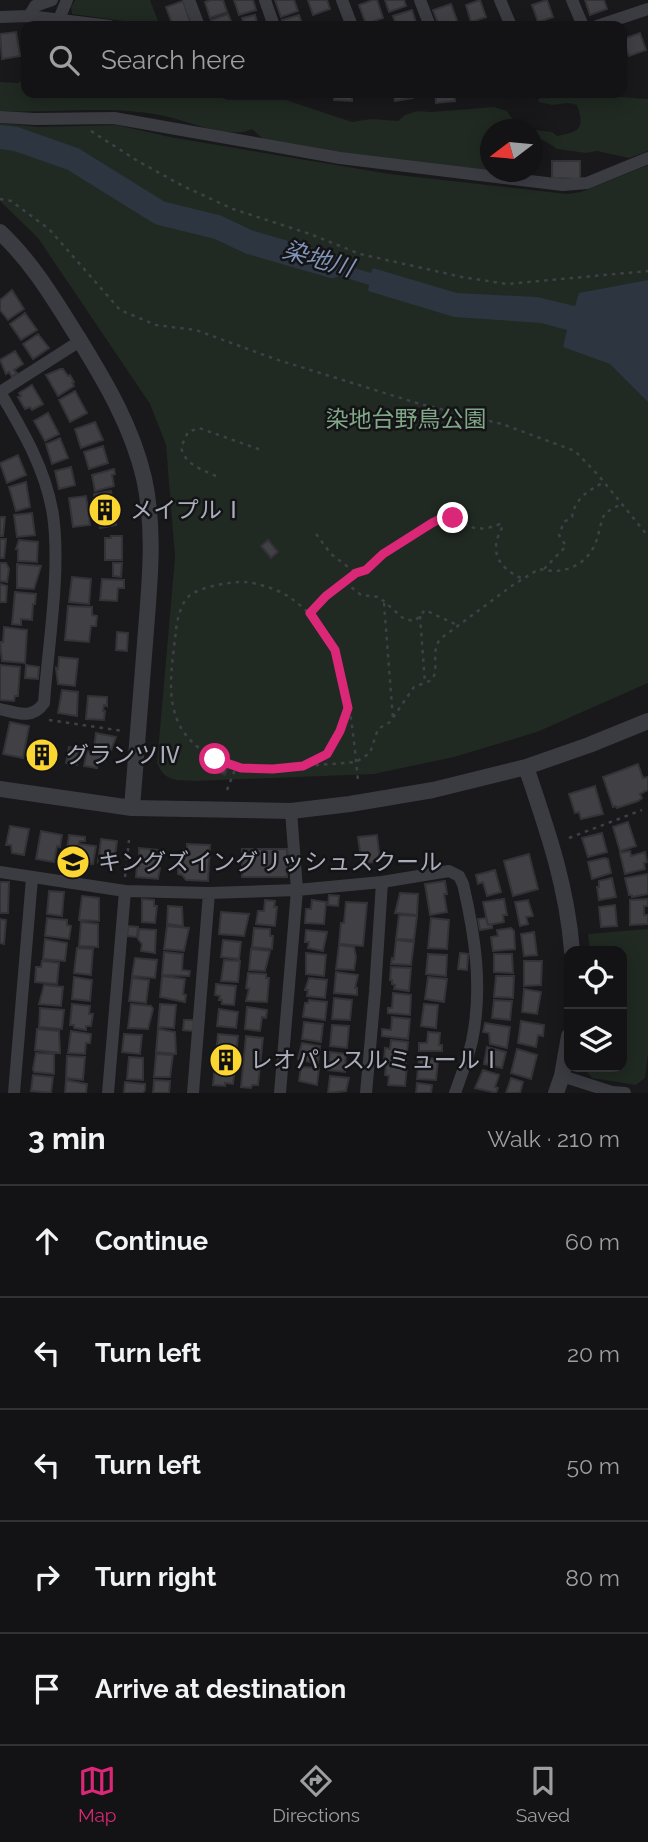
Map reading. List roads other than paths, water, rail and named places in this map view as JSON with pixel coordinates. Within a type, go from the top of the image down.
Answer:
[{"type":"street","points":[[0,17],[52,0]]},
{"type":"street","points":[[59,19],[67,0]]},
{"type":"street","points":[[189,0],[197,21]]},
{"type":"street","points":[[265,0],[272,21]]},
{"type":"street","points":[[342,0],[350,21]]},
{"type":"street","points":[[420,0],[428,21]]},
{"type":"street","points":[[499,0],[509,21]]},
{"type":"street","points":[[572,0],[581,21]]},
{"type":"street","points":[[32,7],[59,19],[74,21]]},
{"type":"street","points":[[612,21],[648,9]]},
{"type":"street","points":[[0,117],[114,118],[340,158],[563,186],[587,183],[648,158]]},
{"type":"street","points":[[0,232],[18,249],[47,287],[99,370],[130,433],[144,479],[150,513],[151,563],[132,808]]},
{"type":"street","points":[[0,709],[25,715],[33,713],[44,703],[55,561],[53,516],[45,484],[29,443],[0,392],[80,341]]},
{"type":"street","points":[[0,789],[132,808],[291,811],[433,790],[526,767],[648,721]]},
{"type":"street","points":[[526,767],[562,879],[569,913],[572,946]]},
{"type":"street","points":[[280,1093],[297,890],[291,811]]},
{"type":"street","points":[[0,872],[32,878],[209,893],[297,890],[382,882],[449,870],[462,879],[475,938],[477,970],[472,1040],[455,1093]]},
{"type":"street","points":[[14,1093],[32,878]]},
{"type":"street","points":[[366,1093],[382,882]]},
{"type":"street","points":[[108,1093],[125,887]]},
{"type":"street","points":[[194,1093],[209,893]]},
{"type":"street","points":[[556,1093],[564,1065]]},
{"type":"street","points":[[562,1076],[612,1092],[625,1093]]},
{"type":"water","points":[[304,253],[371,273],[373,268],[457,293],[537,297],[575,306],[579,293],[648,280],[648,402],[610,364],[563,347],[567,330],[541,323],[454,317],[368,291],[369,285],[301,264]]},
{"type":"waterway","name":"染地川","points":[[0,137],[16,139],[73,159],[160,213],[217,227],[249,242],[332,266]]},
{"type":"place","name":"メイプルⅠ","points":[[105,510]]},
{"type":"place","name":"グランツⅣ","points":[[42,755]]},
{"type":"place","name":"キングズイングリッシュスクール","points":[[73,862]]},
{"type":"place","name":"レオパレスルミュールⅠ","points":[[226,1060]]},
{"type":"park label","name":"染地台野鳥公園","points":[[406,419]]}]
